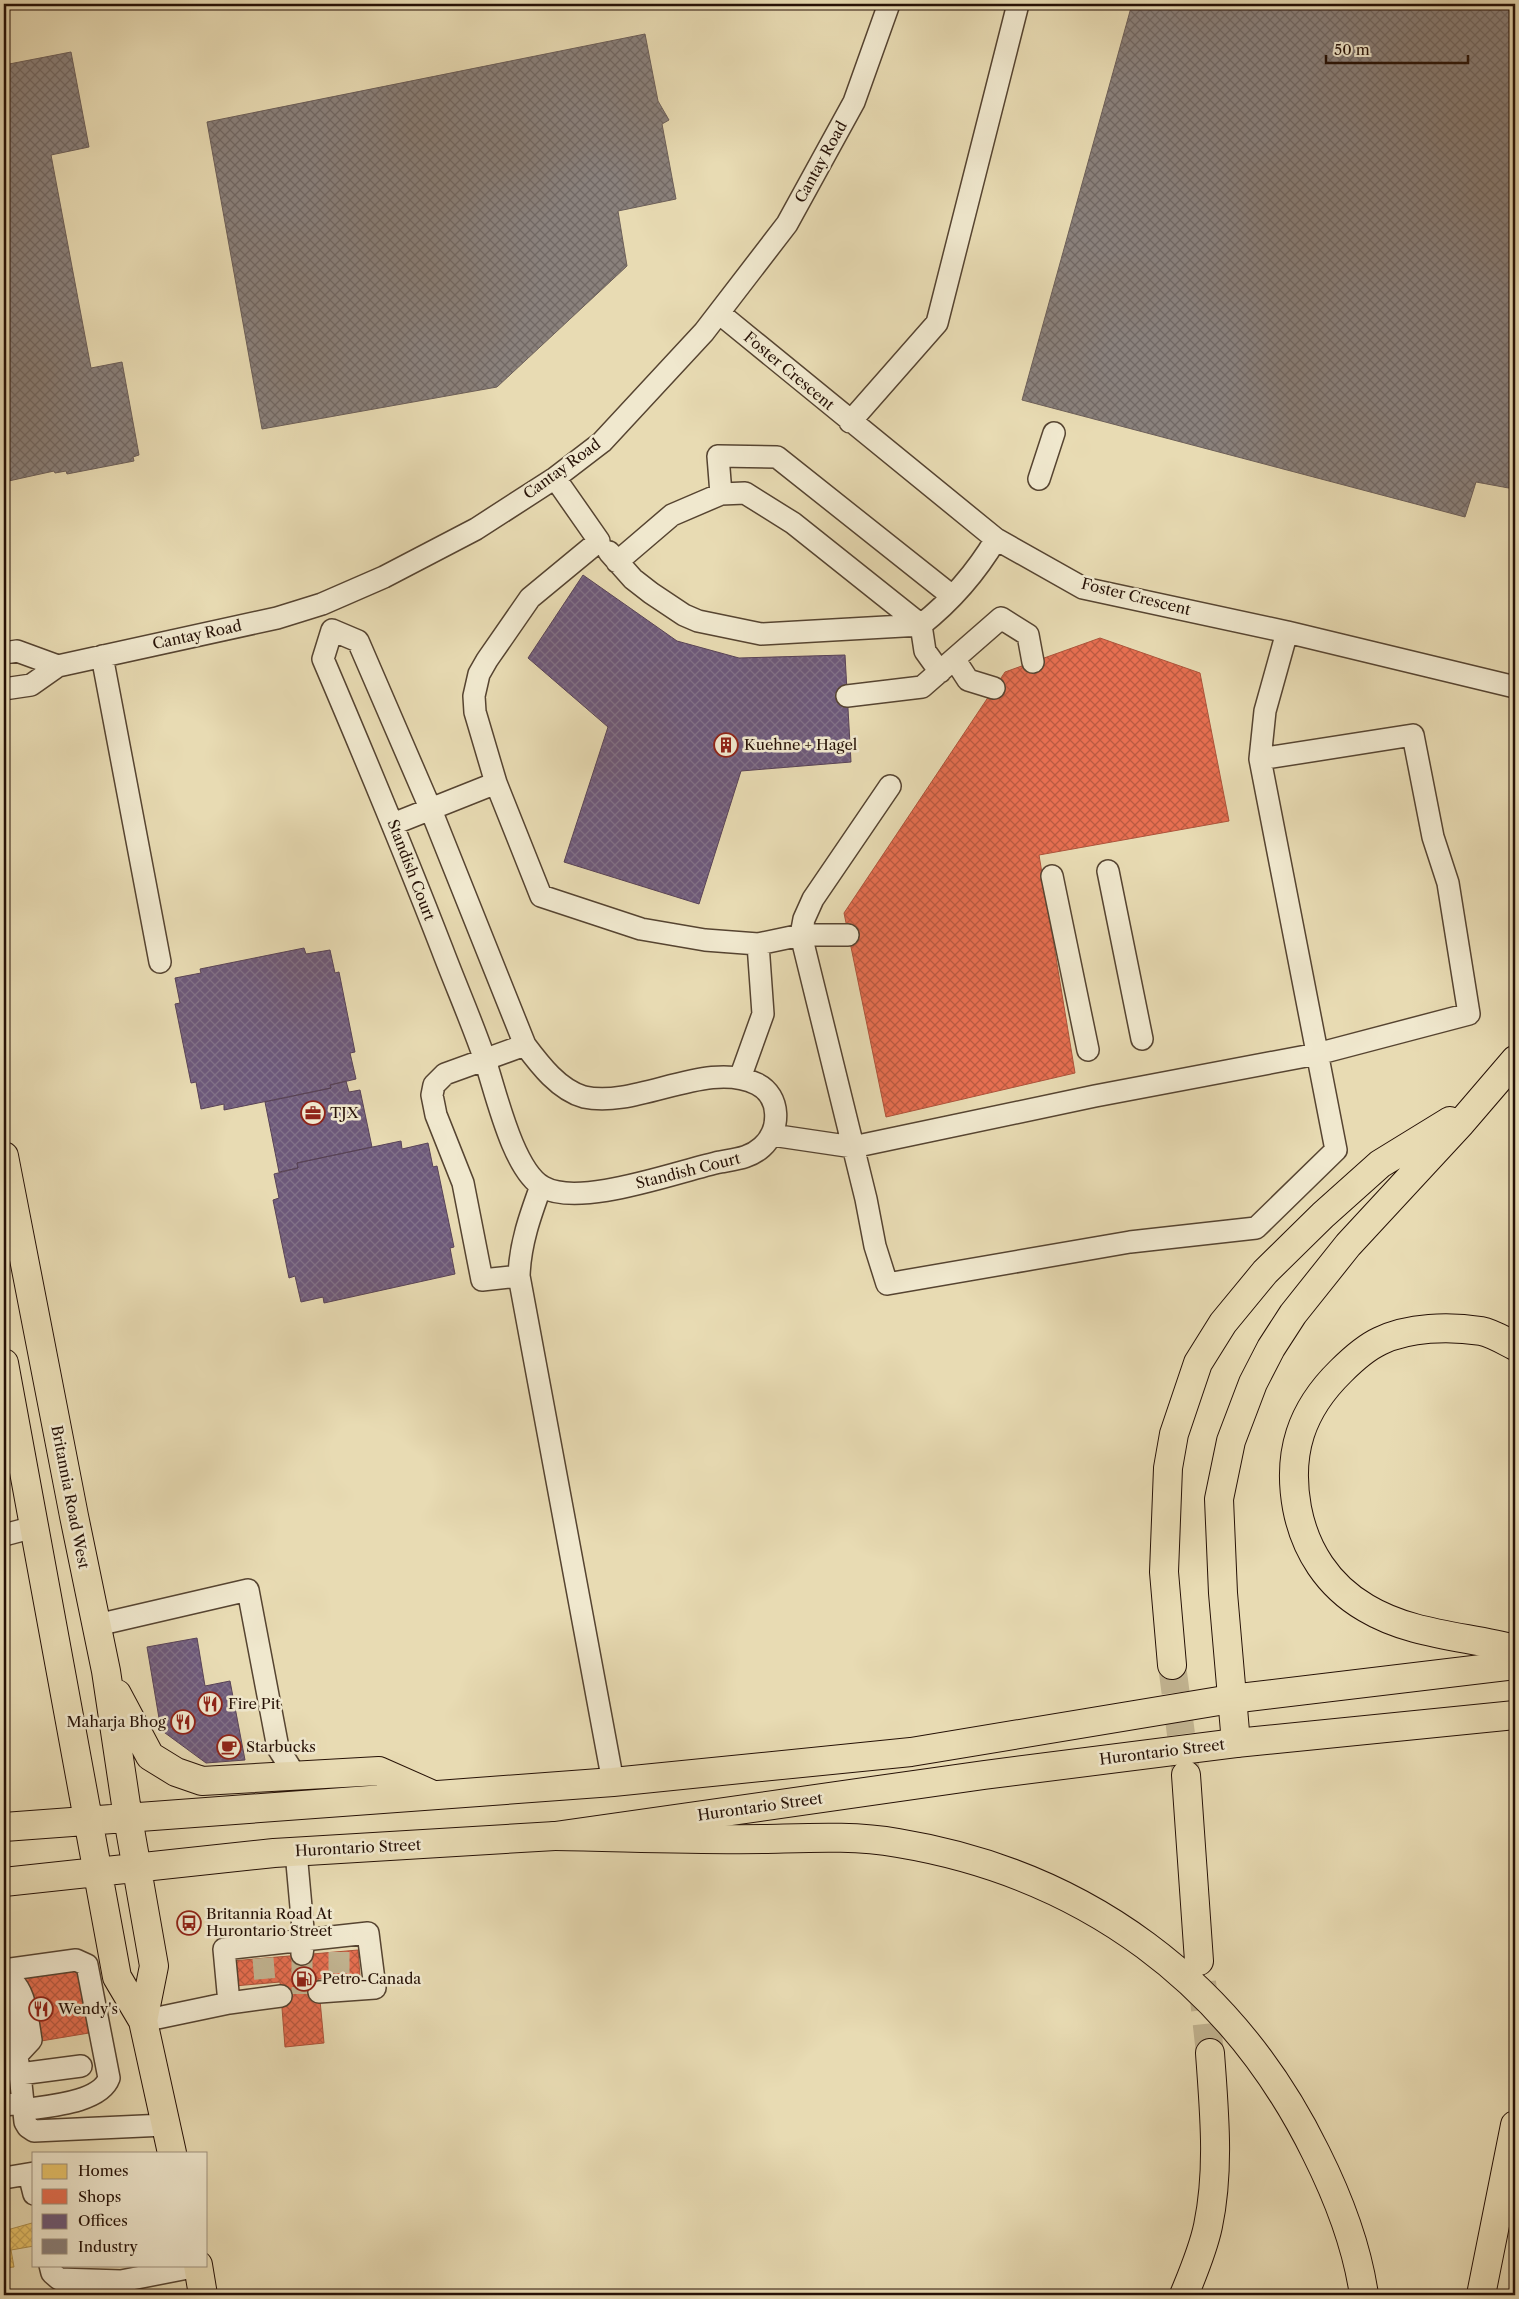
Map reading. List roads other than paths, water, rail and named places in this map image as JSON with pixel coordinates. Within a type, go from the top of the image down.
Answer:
[{"type":"main road","points":[[1236,1743],[1223,1593],[1219,1499],[1232,1441],[1253,1383],[1271,1348],[1293,1314],[1348,1245],[1515,1060]]},
{"type":"main road","points":[[1172,1665],[1164,1572],[1168,1468],[1174,1434],[1198,1363],[1223,1323],[1264,1272],[1322,1215],[1380,1164],[1478,1103]]},
{"type":"main road","name":"Britannia Road West","points":[[4,1156],[106,1671],[136,1866],[154,1966],[143,2021]]},
{"type":"main road","points":[[1514,1657],[1403,1624],[1366,1608],[1335,1585],[1316,1560],[1301,1528],[1294,1487],[1296,1451],[1305,1418],[1322,1389],[1351,1360],[1380,1341],[1414,1331],[1448,1328],[1482,1331],[1515,1346]]},
{"type":"main road","points":[[4,1363],[117,1977],[143,2021],[172,2152]]},
{"type":"main road","name":"Hurontario Street","points":[[4,1882],[92,1846],[130,1828],[434,1795],[613,1782],[911,1752],[1231,1700],[1514,1657]]},
{"type":"main road","points":[[106,1671],[150,1756],[176,1772],[202,1781],[379,1771],[434,1795]]},
{"type":"main road","name":"Hurontario Street","points":[[4,1827],[92,1846],[136,1866],[296,1852],[555,1836],[984,1775],[1236,1743],[1508,1716]]},
{"type":"main road","points":[[1186,1775],[1199,1961]]},
{"type":"main road","points":[[555,1836],[762,1839],[823,1837],[895,1842],[938,1850],[982,1863],[1024,1877],[1071,1899],[1130,1934],[1190,1981],[1227,2018],[1256,2053],[1280,2087],[1322,2165],[1353,2245],[1364,2295]]},
{"type":"main road","points":[[1184,2295],[1196,2266],[1208,2226],[1215,2172],[1210,2053]]},
{"type":"main road","points":[[1481,2295],[1515,2125]]},
{"type":"main road","points":[[198,2266],[203,2295]]},
{"type":"street","name":"Cantay Road","points":[[4,689],[30,685],[58,666],[277,618],[322,604],[384,577],[476,529],[555,478],[602,442],[704,332],[792,215],[854,102],[889,4]]},
{"type":"street","points":[[850,422],[937,323],[1018,4]]},
{"type":"street","name":"Foster Crescent","points":[[719,313],[850,422],[996,539],[1083,588],[1287,632],[1515,687]]},
{"type":"street","points":[[1039,479],[1054,433]]},
{"type":"street","points":[[721,494],[718,456],[777,456],[952,596]]},
{"type":"street","points":[[555,478],[599,541],[617,562],[651,593],[698,621],[750,632],[777,634],[920,625],[937,612],[952,596],[985,558],[996,539]]},
{"type":"street","points":[[617,562],[672,515],[721,494],[745,493],[793,523],[920,625],[925,651],[968,680],[994,688]]},
{"type":"street","points":[[599,541],[530,598],[504,634],[479,674],[474,696],[475,712],[496,783],[541,896],[641,929],[705,940],[758,944],[800,935],[848,935]]},
{"type":"street","points":[[322,604],[332,630],[358,641],[431,810],[525,1045],[538,1062],[563,1086],[576,1094],[589,1098],[617,1098],[695,1081],[740,1078],[759,1085],[770,1094],[775,1107],[775,1126],[772,1135],[853,1147],[1095,1096],[1317,1054],[1469,1014],[1448,883],[1433,837],[1413,734],[1260,759]]},
{"type":"street","points":[[848,696],[922,687],[1001,618],[1028,636],[1033,662]]},
{"type":"street","name":"Standish Court","points":[[332,630],[323,659],[393,824],[484,1059],[501,1114],[524,1168],[541,1186],[558,1193],[572,1194],[618,1188],[694,1168],[745,1158],[764,1146],[772,1135]]},
{"type":"street","points":[[890,786],[813,899],[804,919],[800,935],[853,1147],[875,1246],[887,1284],[1130,1242],[1256,1228],[1336,1150],[1260,759],[1265,711],[1287,632]]},
{"type":"street","points":[[4,653],[17,651],[58,666]]},
{"type":"street","points":[[102,656],[160,962]]},
{"type":"street","points":[[393,824],[496,783]]},
{"type":"street","points":[[1108,871],[1142,1040]]},
{"type":"street","points":[[1052,876],[1088,1050]]},
{"type":"street","points":[[740,1078],[763,1014],[758,944]]},
{"type":"street","points":[[520,1276],[482,1280],[463,1183],[432,1103],[433,1090],[439,1078],[445,1074],[525,1045]]},
{"type":"street","points":[[541,1186],[524,1236],[520,1259],[520,1276],[613,1782]]},
{"type":"street","points":[[4,1535],[34,1527]]},
{"type":"street","points":[[97,1625],[248,1590],[278,1748],[295,1775]]},
{"type":"street","points":[[265,1778],[278,1748]]},
{"type":"street","points":[[296,1852],[303,1948]]},
{"type":"street","points":[[229,2003],[224,1948],[262,1951],[303,1948],[338,1944],[368,1934],[376,1988],[340,1984],[319,1992]]},
{"type":"street","points":[[4,1970],[76,1960],[87,1965],[108,2078],[105,2087],[95,2094],[52,2106],[16,2106]]},
{"type":"street","points":[[4,1979],[10,1979],[19,1986],[31,2040],[18,2065]]},
{"type":"street","points":[[4,1985],[18,2065],[16,2106],[28,2127],[34,2131],[165,2124]]},
{"type":"street","points":[[143,2021],[270,1993]]},
{"type":"street","points":[[18,2065],[81,2066]]},
{"type":"street","points":[[4,2178],[32,2180]]},
{"type":"street","points":[[50,2266],[52,2272],[59,2279],[120,2281],[193,2266]]},
{"type":"tunnel","points":[[1172,1665],[1186,1773]]},
{"type":"tunnel","points":[[339,1952],[339,1977]]},
{"type":"tunnel","points":[[302,1955],[302,1994]]},
{"type":"tunnel","points":[[263,1958],[265,1983]]},
{"type":"tunnel","points":[[1202,1982],[1210,2053]]},
{"type":"place","name":"Kuehne + Hagel","points":[[726,745]]},
{"type":"place","name":"TJX","points":[[313,1113]]},
{"type":"place","name":"Fire Pit","points":[[210,1704]]},
{"type":"place","name":"Maharja Bhog","points":[[183,1722]]},
{"type":"place","name":"Starbucks","points":[[229,1747]]},
{"type":"place","name":"Britannia Road At Hurontario Street","points":[[189,1923]]},
{"type":"place","name":"Petro-Canada","points":[[304,1979]]},
{"type":"place","name":"Wendy's","points":[[41,2009]]}]
